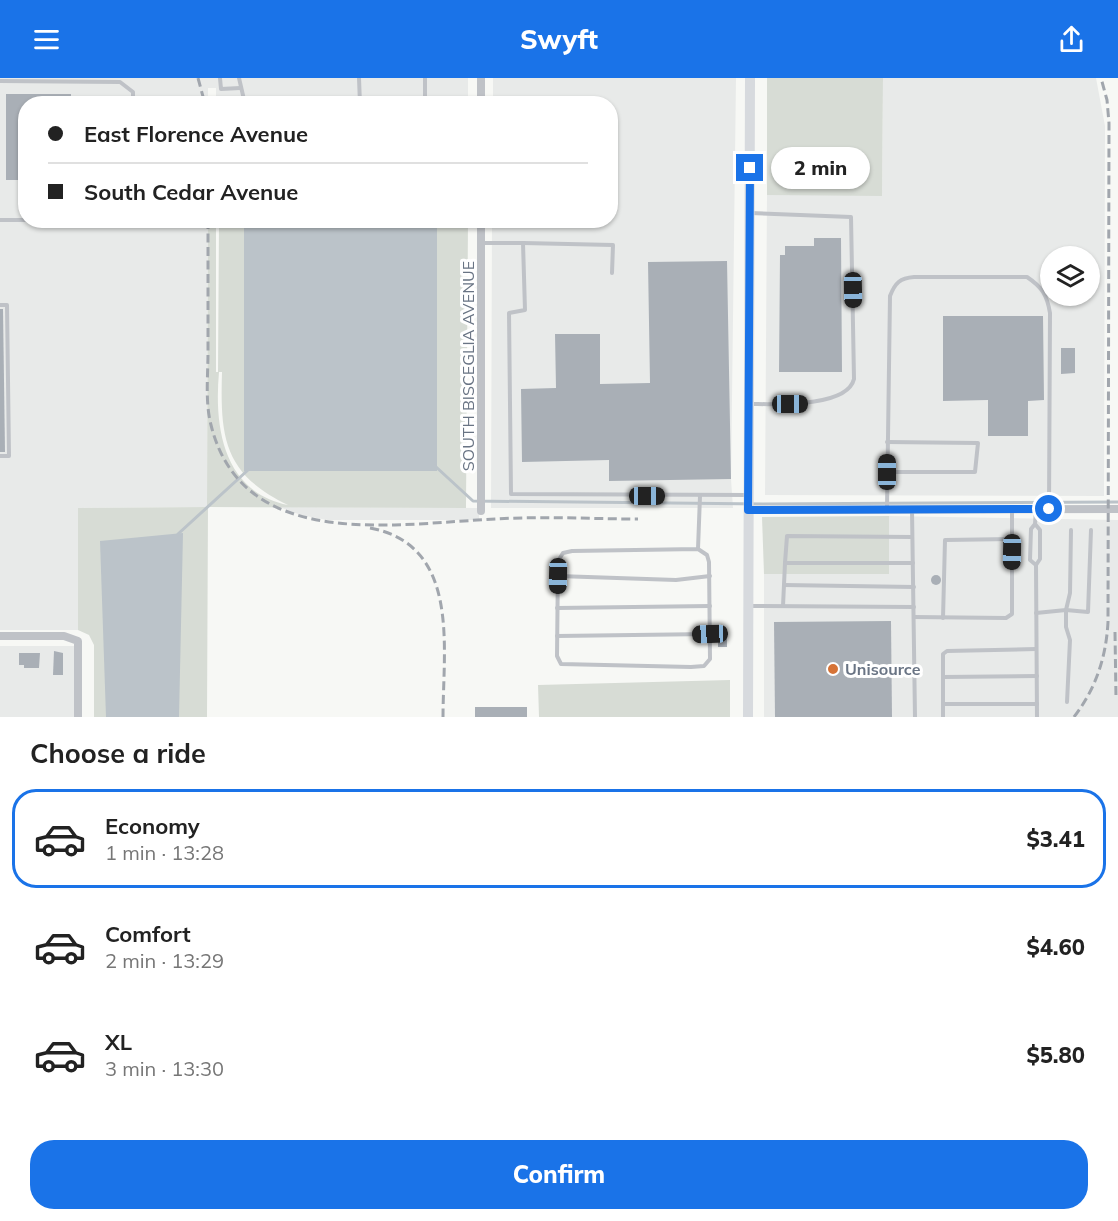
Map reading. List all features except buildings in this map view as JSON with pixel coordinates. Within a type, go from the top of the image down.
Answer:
[{"type":"main road","points":[[748,717],[750,78]]},
{"type":"street","points":[[481,78],[481,96]]},
{"type":"street","name":"SOUTH BISCEGLIA AVENUE","points":[[481,228],[481,511]]},
{"type":"street","points":[[748,510],[1118,509]]},
{"type":"street","points":[[0,636],[75,638],[79,645],[78,717]]},
{"type":"lane","points":[[220,78],[221,89],[240,88]]},
{"type":"lane","points":[[239,78],[242,96]]},
{"type":"lane","points":[[359,78],[360,96]]},
{"type":"lane","points":[[425,78],[425,96]]},
{"type":"lane","points":[[0,81],[120,82],[133,92],[133,96]]},
{"type":"lane","points":[[749,213],[851,217],[854,380],[848,390],[805,404],[749,404]]},
{"type":"lane","points":[[0,220],[18,220]]},
{"type":"lane","points":[[481,243],[613,245],[612,273]]},
{"type":"lane","points":[[523,243],[525,310],[509,314],[511,494],[748,495]]},
{"type":"lane","points":[[887,509],[890,296],[894,286],[903,278],[914,277],[1027,277],[1039,285],[1047,297],[1050,313],[1049,509]]},
{"type":"lane","points":[[0,305],[7,305],[9,456],[0,456]]},
{"type":"lane","points":[[887,442],[978,443],[975,472],[887,472]]},
{"type":"lane","points":[[698,549],[700,496]]},
{"type":"lane","points":[[912,509],[915,717]]},
{"type":"lane","points":[[914,617],[1006,618],[1012,614],[1012,509]]},
{"type":"lane","points":[[1036,509],[1035,524],[1031,529],[1030,560],[1036,565]]},
{"type":"lane","points":[[1035,524],[1040,530],[1040,559],[1036,565],[1037,717]]},
{"type":"lane","points":[[1067,702],[1070,640],[1066,627],[1066,610],[1070,592],[1071,530]]},
{"type":"lane","points":[[1036,613],[1066,610],[1088,612],[1091,530]]},
{"type":"lane","points":[[783,606],[787,536],[912,537]]},
{"type":"lane","points":[[943,618],[945,540],[1012,539]]},
{"type":"lane","points":[[698,549],[707,555],[710,576],[710,659],[704,666],[566,666],[557,656],[558,561],[563,553],[698,549]]},
{"type":"lane","points":[[785,563],[913,563]]},
{"type":"lane","points":[[558,576],[676,580],[710,576]]},
{"type":"lane","points":[[784,585],[914,586]]},
{"type":"lane","points":[[557,608],[710,606]]},
{"type":"lane","points":[[748,606],[914,607]]},
{"type":"lane","points":[[557,636],[710,634]]},
{"type":"lane","points":[[943,717],[943,654],[946,651],[1036,649]]},
{"type":"lane","points":[[943,677],[1037,676]]},
{"type":"lane","points":[[943,704],[1037,704]]},
{"type":"shaded area","points":[[0,78],[468,78],[468,96],[216,96],[216,88],[208,88],[208,96],[18,96],[18,228],[208,228],[207,507],[78,508],[78,630],[0,630]]},
{"type":"shaded area","points":[[493,78],[736,78],[731,479],[733,508],[491,508],[492,228],[618,228],[618,96],[493,96]]},
{"type":"shaded area","points":[[767,78],[883,78],[882,196],[767,195]]},
{"type":"shaded area","points":[[883,78],[1096,78],[1105,126],[1104,496],[765,495],[767,195],[882,195]]},
{"type":"shaded area","points":[[208,228],[216,228],[216,372],[218,372],[219,228],[468,228],[466,508],[208,507],[207,717],[94,717],[94,645],[89,635],[78,630],[78,508],[207,507]],"holes":[[[219,372],[222,372],[225,435],[238,467],[267,493],[288,505],[266,498],[249,486],[236,472],[221,435]]]},
{"type":"shaded area","points":[[244,228],[437,228],[437,471],[244,471]]},
{"type":"shaded area","points":[[279,507],[479,508],[479,520],[327,520],[301,515]]},
{"type":"shaded area","points":[[889,516],[1118,520],[1118,717],[764,717],[764,574],[888,574]]},
{"type":"shaded area","points":[[889,516],[889,574],[764,574],[762,517]]},
{"type":"shaded area","points":[[183,533],[179,717],[106,717],[100,541]]},
{"type":"shaded area","points":[[0,646],[78,646],[78,717],[0,717]]},
{"type":"shaded area","points":[[730,680],[730,717],[539,717],[538,685]]},
{"type":"waterway","points":[[435,466],[473,501],[763,504],[1118,502]]},
{"type":"waterway","points":[[178,534],[248,470]]},
{"type":"railway","points":[[198,78],[203,96]]},
{"type":"railway","points":[[1074,717],[1094,684],[1105,648],[1108,622],[1109,123],[1107,100],[1101,78]]},
{"type":"railway","points":[[208,228],[207,389],[209,416],[228,466],[255,495],[289,512],[329,522],[371,525],[532,518],[638,519]]},
{"type":"railway","points":[[370,528],[399,538],[420,555],[433,577],[441,603],[444,631],[443,717]]},
{"type":"railway","points":[[1115,632],[1116,698]]},
{"type":"place","name":"Unisource","points":[[833,669]]},
{"type":"route","points":[[750,168],[748,510],[1049,509]]}]
